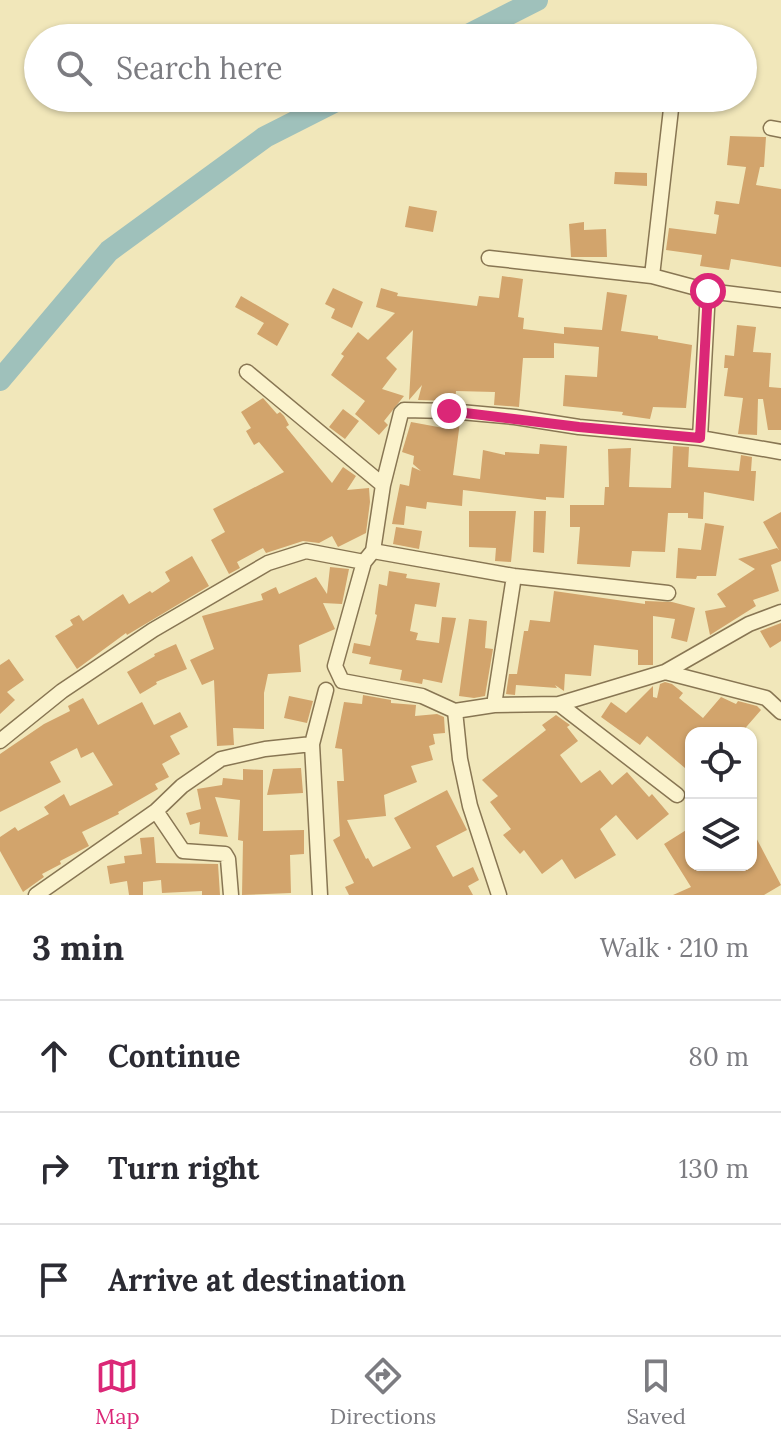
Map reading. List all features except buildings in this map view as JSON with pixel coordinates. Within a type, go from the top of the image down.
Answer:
[{"type":"street","points":[[652,276],[671,112]]},
{"type":"street","points":[[489,258],[652,276],[708,291],[781,300]]},
{"type":"street","points":[[700,438],[708,291]]},
{"type":"street","points":[[247,372],[383,485]]},
{"type":"street","points":[[781,452],[700,438],[579,427],[515,417],[407,409],[401,413],[368,557],[335,666],[342,681],[422,696],[455,711],[494,705],[559,704],[665,672],[749,624],[781,612]]},
{"type":"street","points":[[0,741],[62,691],[140,639],[268,563],[306,551],[668,593]]},
{"type":"street","points":[[494,705],[514,576]]},
{"type":"street","points":[[665,672],[766,698],[781,712]]},
{"type":"street","points":[[320,895],[312,744],[326,690]]},
{"type":"street","points":[[559,704],[677,795]]},
{"type":"street","points":[[455,711],[460,759],[470,806],[499,895]]},
{"type":"street","points":[[36,895],[156,811],[182,786],[221,759],[265,749],[312,744]]},
{"type":"street","points":[[156,811],[183,851],[225,854],[231,895]]},
{"type":"waterway","points":[[490,24],[537,0]]},
{"type":"waterway","points":[[0,380],[109,251],[265,137],[314,112]]},
{"type":"route","points":[[449,411],[700,438],[708,291]]}]
